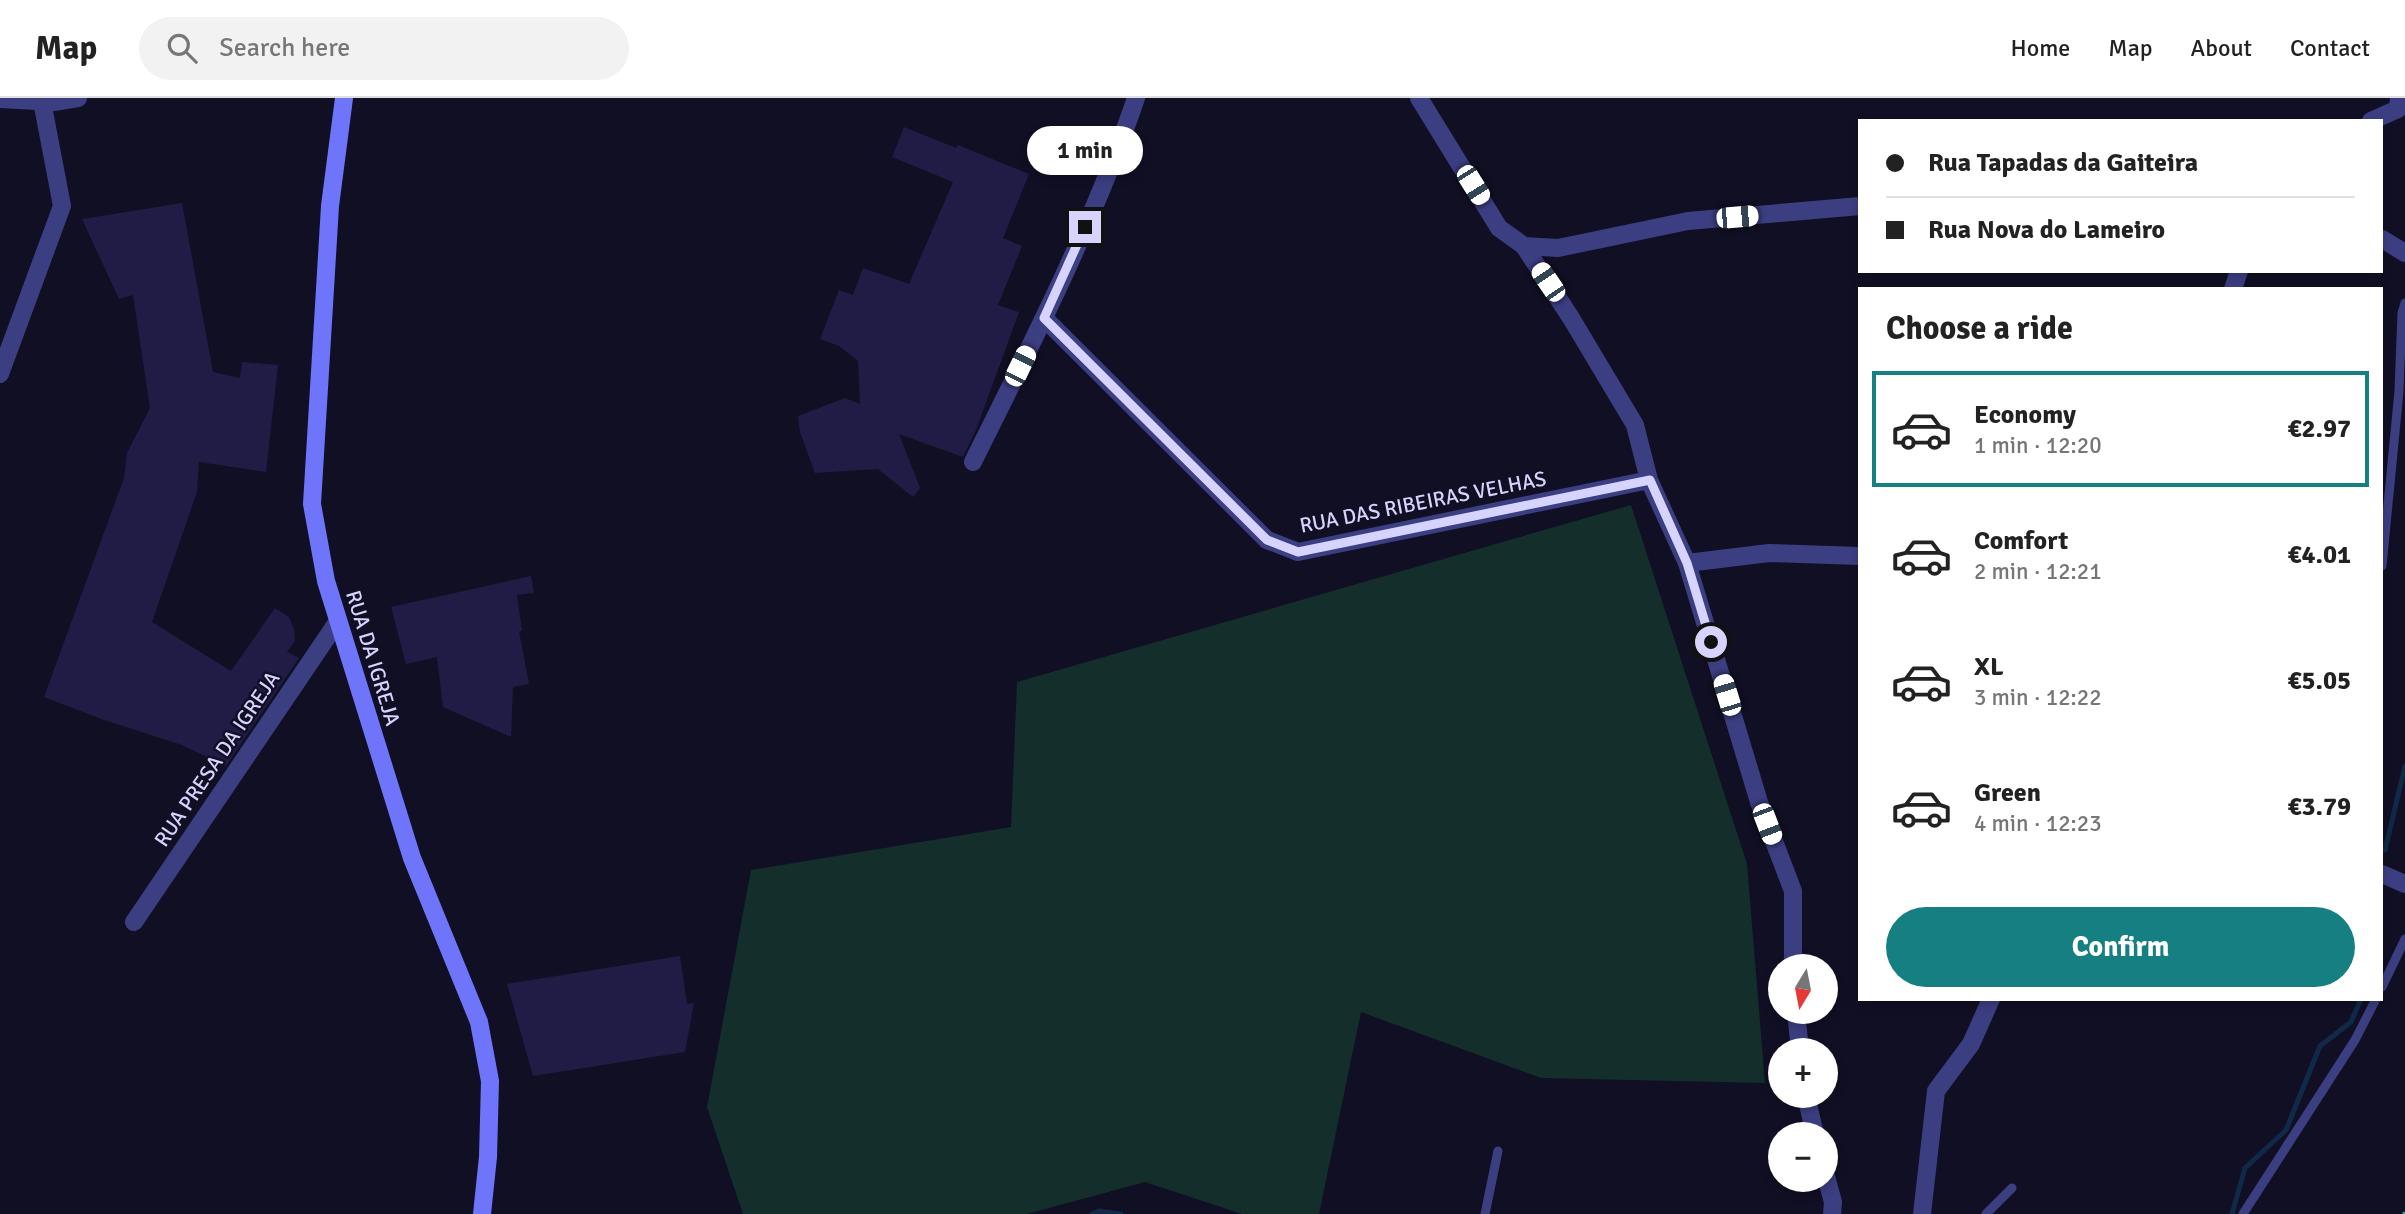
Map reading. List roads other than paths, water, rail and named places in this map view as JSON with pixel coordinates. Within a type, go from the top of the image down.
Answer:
[{"type":"main road","name":"RUA DA IGREJA","points":[[344,98],[330,206],[312,504],[326,581],[412,858],[479,1022],[490,1081],[488,1157],[482,1214]]},
{"type":"street","points":[[0,99],[41,101],[78,98]]},
{"type":"street","points":[[972,462],[1044,318],[1115,158],[1136,98]]},
{"type":"street","points":[[1419,98],[1499,228],[1524,246],[1635,425],[1650,480],[1687,563],[1759,802],[1793,891],[1794,954]]},
{"type":"street","points":[[0,374],[62,206],[41,101]]},
{"type":"street","points":[[2374,119],[2399,103]]},
{"type":"street","points":[[1524,246],[1558,248],[1688,221],[1858,206]]},
{"type":"street","points":[[2383,240],[2405,253]]},
{"type":"street","name":"RUA DAS RIBEIRAS VELHAS","points":[[1044,318],[1267,540],[1298,552],[1650,480]]},
{"type":"street","points":[[1687,563],[1769,553],[1858,556]]},
{"type":"street","name":"RUA PRESA DA IGREJA","points":[[134,922],[338,621]]},
{"type":"street","points":[[2383,874],[2405,884]]},
{"type":"street","points":[[1922,1214],[1936,1091],[1970,1044],[1991,1001]]},
{"type":"street","points":[[1830,1192],[1832,1214]]},
{"type":"lane","points":[[2383,556],[2399,391],[2402,313],[2405,303]]},
{"type":"lane","points":[[2383,985],[2405,939]]},
{"type":"lane","points":[[2242,1214],[2355,1040],[2375,1001]]},
{"type":"lane","points":[[1485,1214],[1498,1151]]},
{"type":"lane","points":[[1986,1214],[2012,1188]]},
{"type":"waterway","points":[[2385,850],[2405,766]]},
{"type":"waterway","points":[[2232,1214],[2245,1168],[2286,1130],[2320,1046],[2351,1022],[2360,1001]]},
{"type":"waterway","points":[[1092,1214],[1099,1211],[1121,1214]]}]
